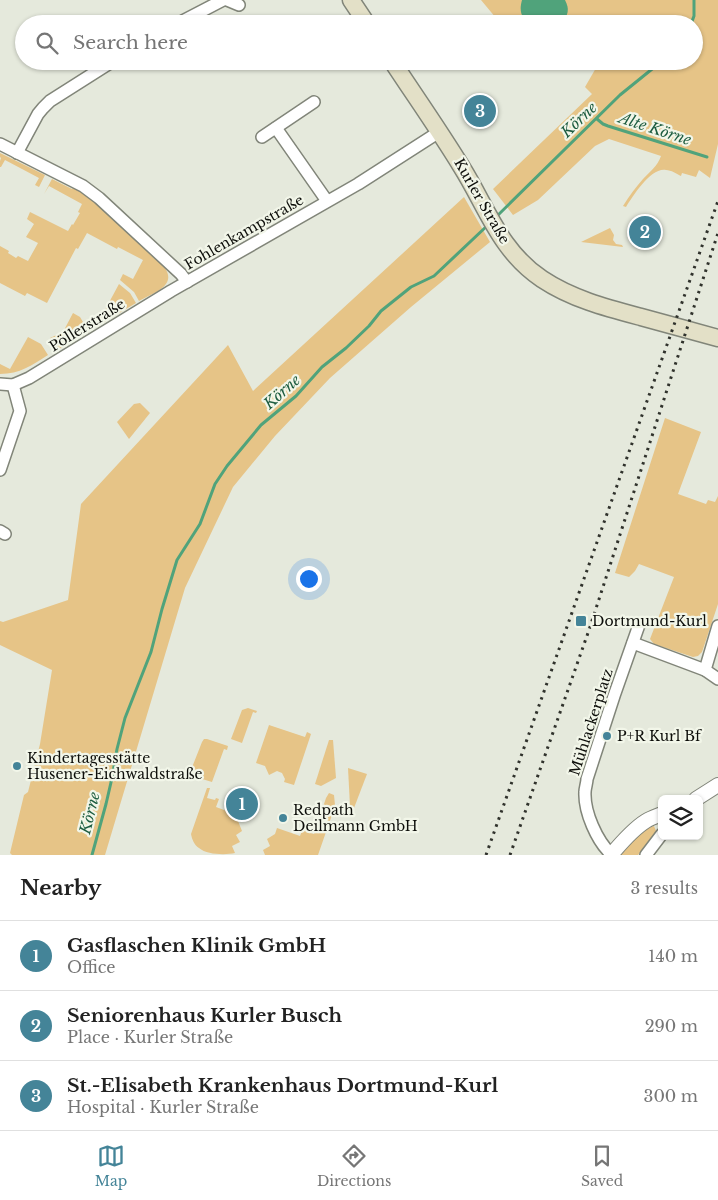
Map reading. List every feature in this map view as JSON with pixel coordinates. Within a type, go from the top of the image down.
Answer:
[{"type":"main road","points":[[351,0],[361,15]]},
{"type":"main road","name":"Kurler Straße","points":[[398,70],[462,166],[499,234],[514,255],[532,272],[577,298],[613,310],[718,338]]},
{"type":"street","points":[[194,15],[223,0]]},
{"type":"street","points":[[227,0],[239,5]]},
{"type":"street","points":[[18,153],[38,114],[46,104],[98,70]]},
{"type":"street","points":[[262,137],[314,102]]},
{"type":"street","points":[[276,128],[327,202]]},
{"type":"street","name":"Fohlenkampstraße","points":[[0,144],[83,186],[99,198],[181,274],[187,282],[358,184],[439,132]]},
{"type":"street","name":"Pöllerstraße","points":[[13,385],[29,378],[187,282]]},
{"type":"street","points":[[0,384],[13,385],[20,410],[3,453],[0,470]]},
{"type":"street","name":"Mühlackerplatz","points":[[611,855],[595,833],[586,803],[585,792],[587,780],[614,696],[639,625]]},
{"type":"street","points":[[705,670],[718,626]]},
{"type":"street","points":[[633,643],[705,670],[718,679]]},
{"type":"street","points":[[702,795],[718,785]]},
{"type":"street","points":[[611,855],[642,824],[658,817]]},
{"type":"street","points":[[646,855],[658,839]]},
{"type":"shaded area","points":[[481,0],[718,0],[718,144],[710,178],[699,170],[696,177],[682,173],[681,176],[670,171],[660,170],[649,177],[626,207],[623,206],[638,185],[656,166],[661,156],[609,139],[595,146],[538,200],[513,215],[493,189],[592,94],[585,87],[595,70],[703,70],[703,15],[494,15]]},
{"type":"shaded area","points":[[522,0],[565,0],[568,9],[567,15],[522,15]]},
{"type":"shaded area","points":[[0,153],[45,175],[39,187],[35,185],[39,178],[5,160],[0,167]]},
{"type":"shaded area","points":[[52,179],[72,189],[74,187],[119,223],[162,264],[167,271],[167,283],[158,291],[139,301],[134,292],[120,280],[123,274],[133,279],[143,260],[87,233],[78,249],[76,248],[47,303],[27,293],[25,296],[0,283],[0,246],[16,258],[18,256],[28,261],[38,243],[26,237],[34,224],[27,219],[30,212],[68,231],[80,213],[78,212],[82,204],[49,186],[44,194]]},
{"type":"shaded area","points":[[464,197],[490,242],[411,307],[330,378],[275,436],[233,487],[185,588],[105,855],[12,855],[10,853],[24,795],[28,792],[40,744],[52,670],[0,645],[0,621],[3,622],[68,600],[81,504],[228,345],[253,391]]},
{"type":"shaded area","points":[[610,228],[614,235],[613,240],[616,244],[623,247],[581,242]]},
{"type":"shaded area","points":[[119,284],[130,293],[136,303],[96,327],[92,321],[94,318],[99,321]]},
{"type":"shaded area","points":[[73,313],[80,317],[89,332],[57,350],[50,338],[63,332]]},
{"type":"shaded area","points":[[28,337],[41,344],[48,355],[20,371],[0,374],[0,364],[10,369]]},
{"type":"shaded area","points":[[140,403],[150,413],[129,439],[117,422],[134,404]]},
{"type":"shaded area","points":[[665,418],[701,432],[678,494],[706,504],[708,500],[715,502],[718,496],[718,604],[702,652],[698,656],[693,657],[654,644],[650,639],[674,577],[639,564],[629,577],[615,573]]},
{"type":"shaded area","points":[[248,708],[257,711],[256,713],[253,712],[242,743],[231,739],[242,710]]},
{"type":"shaded area","points":[[269,725],[305,737],[307,732],[311,734],[294,785],[284,782],[285,779],[282,773],[277,771],[269,775],[265,766],[256,763]]},
{"type":"shaded area","points":[[204,739],[228,746],[227,750],[224,749],[212,782],[189,775]]},
{"type":"shaded area","points":[[329,740],[333,740],[336,778],[321,786],[315,784]]},
{"type":"shaded area","points":[[348,768],[367,774],[354,808],[350,806]]},
{"type":"shaded area","points":[[207,788],[210,788],[207,798],[219,799],[216,807],[240,816],[238,821],[242,831],[236,835],[240,842],[232,846],[235,853],[207,852],[197,847],[193,840],[191,834]]},
{"type":"shaded area","points":[[329,793],[334,795],[335,805],[318,855],[265,855],[263,850],[270,846],[267,839],[275,834],[277,828],[300,836],[303,828],[306,829],[306,832],[314,834]]},
{"type":"shaded area","points":[[654,826],[655,834],[638,855],[621,855],[640,834]]},
{"type":"waterway","name":"Körne","points":[[694,0],[694,15]]},
{"type":"waterway","name":"Körne","points":[[495,218],[620,95],[651,70]]},
{"type":"waterway","name":"Alte Körne","points":[[597,119],[608,126],[707,157]]},
{"type":"waterway","name":"Körne","points":[[92,855],[106,804],[125,718],[151,652],[177,560],[200,524],[215,484],[227,466],[261,425],[296,396],[322,367],[346,348],[369,326],[381,311],[411,287],[434,276],[489,224]]},
{"type":"railway","points":[[486,855],[718,201]]},
{"type":"railway","points":[[510,855],[589,630],[718,233]]},
{"type":"place","name":"St.-Elisabeth Krankenhaus Dortmund-Kurl","points":[[480,111]]},
{"type":"place","name":"Seniorenhaus Kurler Busch","points":[[645,232]]},
{"type":"place","name":"Dortmund-Kurl","points":[[581,621]]},
{"type":"place","name":"P+R Kurl Bf","points":[[607,736]]},
{"type":"place","name":"Kindertagesstätte Husener-Eichwaldstraße","points":[[17,766]]},
{"type":"place","name":"Gasflaschen Klinik GmbH","points":[[242,804]]},
{"type":"place","name":"Redpath Deilmann GmbH","points":[[283,818]]}]
